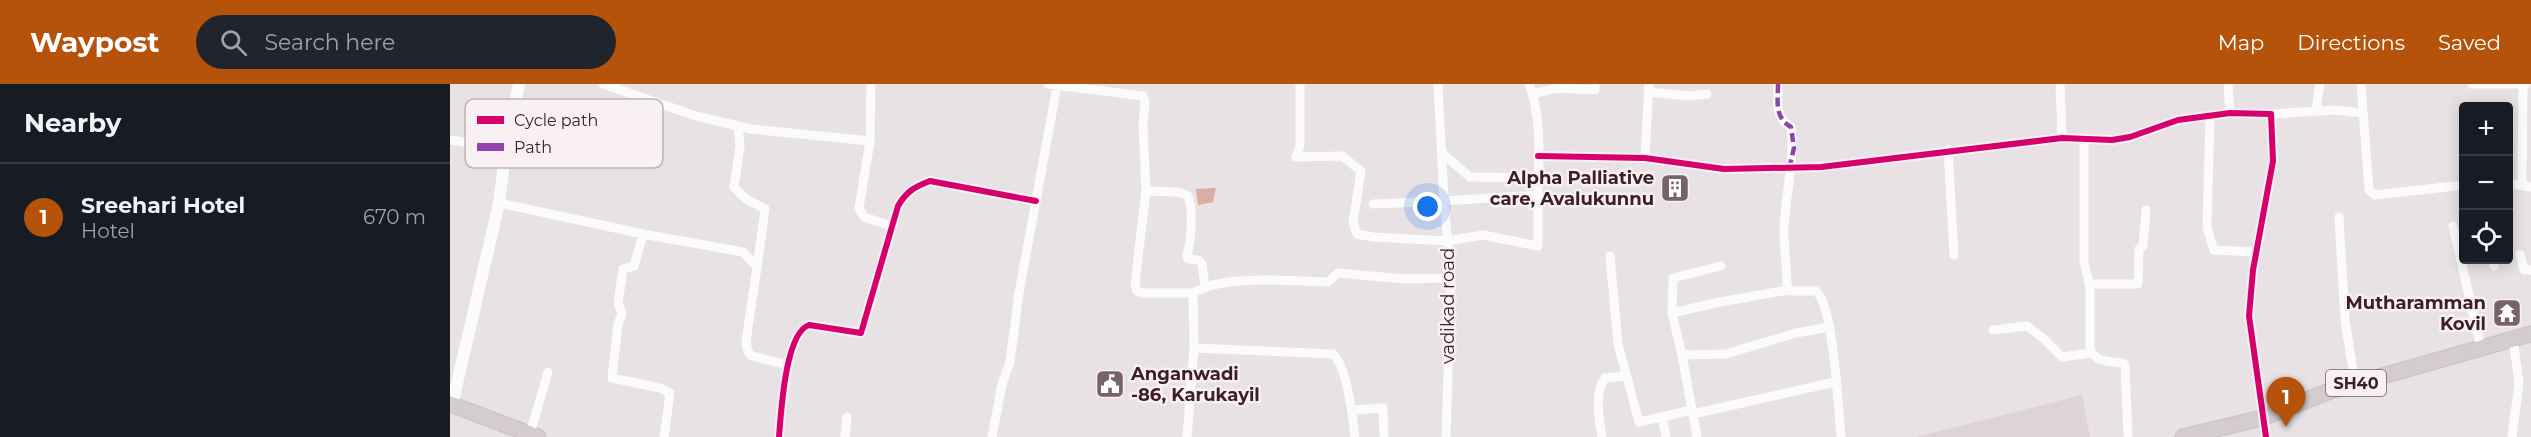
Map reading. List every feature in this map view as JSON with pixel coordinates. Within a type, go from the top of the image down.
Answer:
[{"type":"main road","name":"SH40","points":[[2183,437],[2262,418],[2355,383],[2531,334]]},
{"type":"main road","points":[[451,404],[532,436]]},
{"type":"street","points":[[516,99],[519,84]]},
{"type":"street","points":[[603,84],[647,99]]},
{"type":"street","points":[[871,84],[870,141],[859,203],[860,212],[864,217],[892,226]]},
{"type":"street","points":[[1300,84],[1300,146],[1296,157],[1342,156],[1361,171],[1353,223],[1357,234],[1448,241],[1483,235],[1539,246],[1538,156],[1533,94],[1529,84]]},
{"type":"street","name":"vadikad road","points":[[1438,84],[1444,201],[1451,278],[1446,437]]},
{"type":"street","points":[[1533,94],[1557,88],[1595,90],[1595,84]]},
{"type":"street","points":[[1778,84],[1778,115],[1791,127],[1794,148],[1789,169],[1784,231],[1788,290]]},
{"type":"street","points":[[2060,84],[2062,138]]},
{"type":"street","points":[[2228,84],[2230,113]]},
{"type":"street","points":[[2316,110],[2320,84]]},
{"type":"street","points":[[2361,84],[2371,193],[2375,195],[2459,186]]},
{"type":"street","points":[[2472,84],[2524,84],[2527,185]]},
{"type":"street","points":[[992,437],[1002,384],[1010,363],[1053,85],[1122,88],[1143,96],[1146,191],[1137,255],[1135,284],[1137,291],[1193,293],[1205,286],[1253,280],[1328,282],[1338,273],[1404,279],[1451,278]]},
{"type":"street","points":[[1644,158],[1649,88],[1690,96],[1707,94]]},
{"type":"street","points":[[663,105],[696,116],[738,126],[870,141]]},
{"type":"street","points":[[1538,156],[1644,158],[1724,169],[1789,169],[2062,138],[2112,140],[2130,137],[2178,120],[2230,113],[2271,114],[2316,110],[2362,113]]},
{"type":"street","points":[[2266,437],[2249,316],[2253,270],[2273,161],[2271,114]]},
{"type":"street","points":[[2210,116],[2207,228],[2214,250],[2257,252]]},
{"type":"street","points":[[738,126],[740,146],[734,188],[746,199],[765,209],[746,341],[748,352],[752,356],[788,365]]},
{"type":"street","points":[[2084,138],[2084,262],[2089,284],[2091,353],[2097,359],[2123,363],[2125,366],[2128,437]]},
{"type":"street","points":[[450,140],[465,142]]},
{"type":"street","points":[[1948,150],[1954,255]]},
{"type":"street","points":[[1442,153],[1470,177],[1538,178]]},
{"type":"street","points":[[451,404],[499,203],[503,168]]},
{"type":"street","points":[[779,437],[788,365],[803,327],[809,325],[861,333],[898,206],[904,195],[914,187],[930,181],[1035,201]]},
{"type":"street","points":[[1146,191],[1177,192],[1187,195],[1190,200],[1187,255],[1188,259],[1198,260],[1202,264],[1205,286]]},
{"type":"street","points":[[1373,204],[1538,195]]},
{"type":"street","points":[[499,203],[643,234],[744,252],[756,267]]},
{"type":"street","points":[[2089,284],[2138,284],[2139,249],[2143,246],[2146,210]]},
{"type":"street","points":[[2338,217],[2345,320],[2355,383]]},
{"type":"street","points":[[2453,226],[2481,348]]},
{"type":"street","points":[[643,234],[634,266],[623,269],[618,303],[622,314],[618,324],[612,378],[660,388],[670,393],[664,437]]},
{"type":"street","points":[[2520,254],[2524,270],[2531,270]]},
{"type":"street","points":[[1610,256],[1617,335],[1639,422],[1835,382]]},
{"type":"street","points":[[1697,437],[1672,313],[1672,278],[1721,266]]},
{"type":"street","points":[[1672,313],[1788,290],[1814,291],[1820,295],[1830,327],[1841,437]]},
{"type":"street","points":[[1187,437],[1194,348],[1193,293]]},
{"type":"street","points":[[1993,330],[2027,326],[2062,357],[2091,353]]},
{"type":"street","points":[[1682,355],[1726,354],[1796,333],[1830,327]]},
{"type":"street","points":[[2512,437],[2519,382],[2513,340]]},
{"type":"street","points":[[1194,348],[1333,354],[1340,364],[1352,410],[1355,437]]},
{"type":"street","points":[[532,436],[549,372]]},
{"type":"street","points":[[1602,437],[1599,400],[1602,383],[1605,378],[1626,376]]},
{"type":"street","points":[[1352,410],[1383,408],[1384,437]]},
{"type":"street","points":[[845,437],[847,417]]},
{"type":"street","points":[[1662,417],[1666,437]]},
{"type":"shaded area","points":[[1216,188],[1213,202],[1198,205],[1196,189]]},
{"type":"shaded area","points":[[2082,395],[2090,437],[1916,437]]},
{"type":"marked path","points":[[1778,84],[1779,114],[1791,127],[1794,148],[1789,169]]},
{"type":"cycle path","points":[[1538,156],[1645,158],[1724,169],[1821,167],[2062,138],[2112,140],[2130,137],[2178,120],[2230,113],[2271,114],[2273,161],[2253,270],[2249,316],[2266,437]]},
{"type":"cycle path","points":[[779,437],[786,375],[794,343],[801,331],[809,325],[861,333],[898,206],[907,194],[930,181],[1036,201]]},
{"type":"place","name":"Alpha Palliative care, Avalukunnu","points":[[1675,188]]},
{"type":"place","name":"Mutharamman Kovil","points":[[2507,313]]},
{"type":"place","name":"Anganwadi -86, Karukayil","points":[[1110,384]]},
{"type":"place","name":"Sreehari Hotel","points":[[2286,427]]}]
